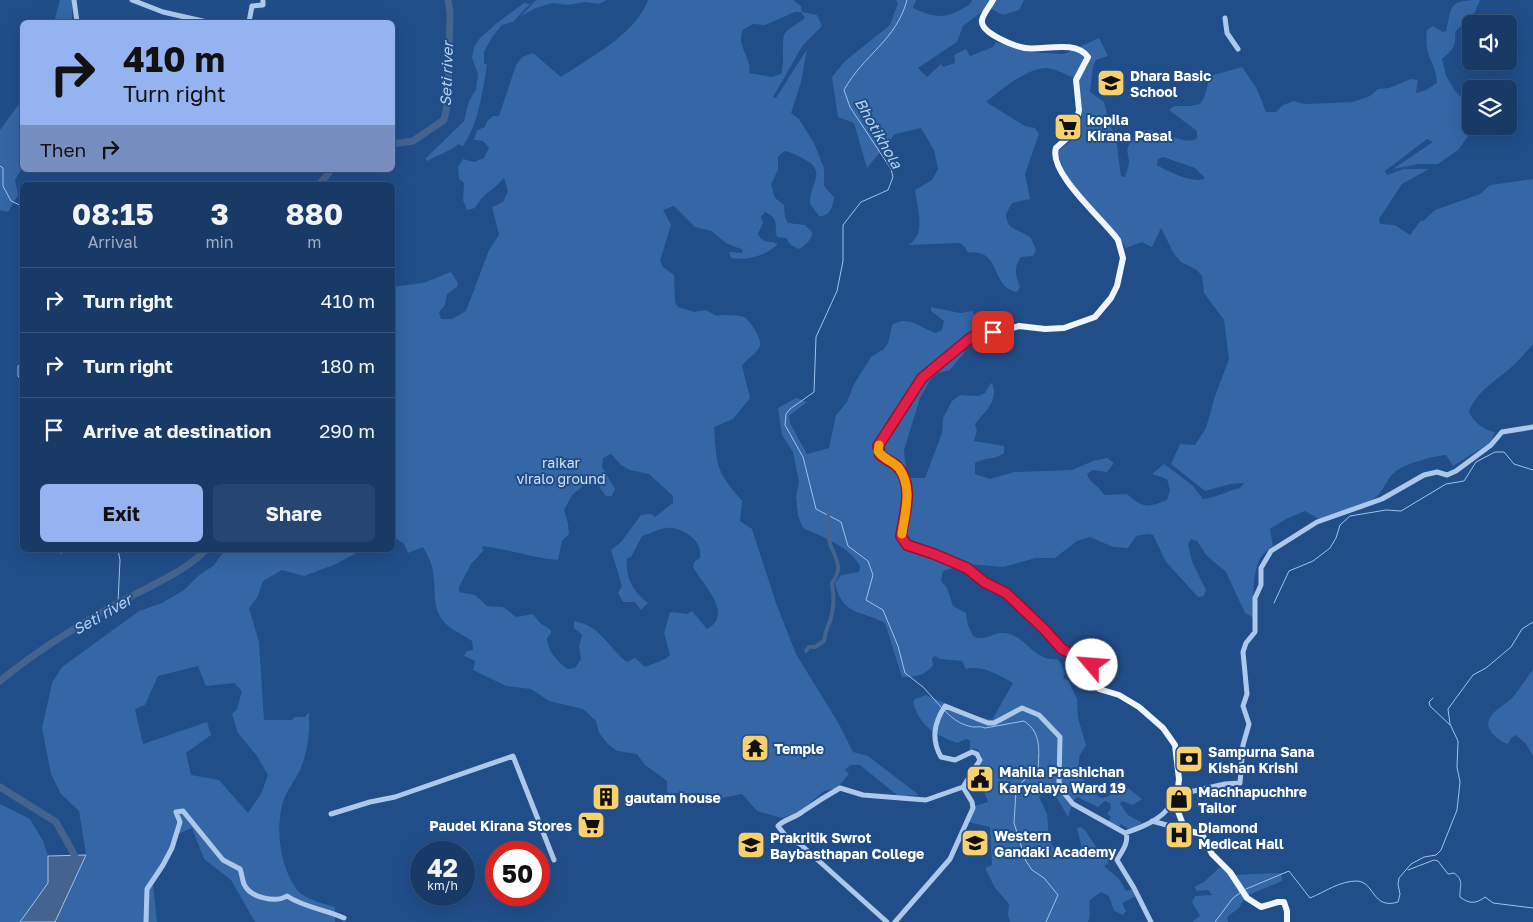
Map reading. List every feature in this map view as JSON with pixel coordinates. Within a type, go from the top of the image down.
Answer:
[{"type":"main road","points":[[993,0],[982,21],[982,26],[988,32],[1025,48],[1074,49],[1082,51],[1088,56],[1076,80],[1079,110],[1075,132],[1073,136],[1056,148],[1055,158],[1063,174],[1121,245],[1123,258],[1118,286],[1095,317],[1082,323],[1057,328],[1019,326],[1002,331],[982,332],[969,339],[922,378],[878,446],[878,451],[896,466],[905,481],[908,499],[901,536],[907,545],[967,568],[984,582],[1006,593],[1062,649],[1094,667],[1099,689],[1119,695],[1139,707],[1163,728],[1175,745],[1179,779],[1176,795],[1177,809],[1186,830],[1202,834],[1212,854],[1230,872],[1247,898],[1261,907],[1284,902],[1288,911],[1287,922]]},
{"type":"street","points":[[74,0],[77,20]]},
{"type":"street","points":[[132,0],[163,12],[198,20]]},
{"type":"street","points":[[249,20],[252,6],[263,5],[264,0]]},
{"type":"street","points":[[1225,18],[1227,33],[1238,49]]},
{"type":"street","points":[[887,922],[800,844],[785,835],[778,826],[782,822],[802,813],[814,802],[840,788],[863,795],[926,800],[941,797],[963,787],[980,760],[977,754],[972,752],[955,760],[941,757],[935,746],[935,729],[945,706],[988,723],[994,723],[1022,708],[1039,715],[1060,737],[1059,782],[1068,799],[1080,808],[1126,833],[1137,830],[1167,812],[1176,795],[1225,784],[1240,783],[1243,745],[1250,724],[1242,706],[1247,694],[1243,652],[1246,643],[1256,632],[1255,598],[1261,585],[1261,568],[1271,551],[1287,539],[1317,522],[1389,496],[1424,474],[1437,472],[1446,476],[1456,471],[1491,445],[1502,432],[1533,427]]},
{"type":"street","points":[[331,814],[370,802],[395,798],[513,756],[554,860]]},
{"type":"street","points":[[895,922],[952,856],[973,808],[972,802],[963,787]]},
{"type":"street","points":[[146,922],[146,888],[163,865],[172,848],[180,822],[176,812],[182,811],[223,860],[240,869],[245,885],[253,892],[265,898],[281,900],[287,896],[296,902],[327,910],[344,918]]},
{"type":"street","points":[[1152,821],[1186,830]]},
{"type":"street","points":[[1126,833],[1126,844],[1117,860],[1151,922]]},
{"type":"green space","points":[[60,0],[72,0],[72,20],[55,20]]},
{"type":"green space","points":[[536,0],[607,0],[599,4],[585,2],[568,5],[552,3],[536,8],[521,16]]},
{"type":"green space","name":"raikar viralo ground","points":[[648,0],[793,0],[801,6],[802,12],[817,15],[822,26],[803,45],[773,97],[776,98],[807,49],[801,82],[791,113],[799,119],[814,143],[824,168],[824,186],[834,197],[833,204],[828,213],[819,216],[810,204],[810,197],[816,179],[815,168],[802,158],[784,151],[778,157],[778,170],[771,184],[775,198],[784,205],[785,217],[788,223],[805,225],[812,232],[806,244],[799,249],[791,245],[786,238],[777,237],[775,220],[770,214],[765,212],[761,217],[763,223],[758,234],[764,241],[778,244],[768,252],[756,257],[744,259],[731,258],[729,252],[742,253],[743,250],[726,243],[711,231],[695,227],[674,206],[663,210],[671,225],[660,261],[663,267],[674,275],[675,302],[678,307],[694,312],[706,310],[717,316],[744,317],[758,335],[760,346],[742,366],[750,398],[733,419],[714,427],[719,467],[727,482],[742,501],[740,521],[752,529],[776,603],[796,654],[839,724],[853,752],[868,756],[919,795],[898,796],[860,765],[850,765],[845,770],[849,774],[837,788],[824,791],[799,812],[782,818],[757,811],[742,794],[705,801],[687,793],[667,793],[667,781],[645,765],[637,754],[617,751],[608,744],[599,733],[596,721],[583,709],[549,701],[531,689],[506,686],[473,670],[475,661],[464,656],[467,651],[473,650],[472,641],[447,625],[438,613],[435,602],[432,566],[423,547],[408,553],[404,544],[395,537],[395,287],[423,283],[451,272],[458,283],[457,287],[447,294],[445,305],[439,312],[441,319],[452,319],[466,311],[489,250],[499,235],[492,207],[503,202],[508,191],[504,178],[482,198],[475,208],[467,210],[463,200],[464,183],[459,179],[458,167],[463,159],[474,162],[484,158],[489,148],[483,141],[474,140],[477,130],[485,127],[487,121],[493,116],[499,116],[516,65],[522,57],[533,53],[561,77],[598,53],[633,24],[642,13]],"holes":[[[795,12],[801,12],[805,18],[789,29],[784,35],[781,74],[772,77],[749,73],[749,62],[741,41],[743,30],[753,24],[765,25]],[[611,454],[621,465],[630,470],[649,474],[673,496],[673,503],[655,517],[651,514],[641,515],[621,542],[611,550],[622,586],[618,593],[623,602],[635,602],[641,610],[648,603],[631,584],[627,572],[627,558],[631,557],[642,536],[665,528],[671,528],[684,532],[698,546],[700,558],[694,562],[693,567],[714,599],[718,615],[715,623],[707,629],[692,611],[687,614],[670,612],[664,633],[670,655],[645,667],[635,658],[627,662],[598,632],[574,621],[574,628],[582,635],[579,646],[581,659],[575,668],[568,669],[557,660],[547,643],[551,630],[540,623],[533,614],[516,617],[503,607],[487,606],[475,595],[459,592],[459,587],[471,564],[483,551],[482,546],[558,560],[562,541],[569,534],[564,510],[572,495],[592,479],[598,479],[600,488],[606,496],[612,496],[615,489],[602,467],[603,458]]]},
{"type":"green space","points":[[895,0],[916,0],[913,8],[931,15],[942,16],[960,10],[969,5],[972,0],[1024,0],[1019,10],[1003,15],[988,7],[963,26],[957,42],[918,68],[927,77],[941,64],[943,67],[955,63],[954,55],[966,49],[970,56],[993,47],[996,42],[1031,52],[1064,54],[1099,38],[1108,56],[1096,60],[1093,66],[1090,92],[1104,102],[1108,121],[1116,138],[1121,176],[1125,177],[1129,164],[1128,147],[1135,136],[1143,131],[1152,130],[1189,141],[1197,138],[1197,131],[1169,110],[1174,106],[1200,104],[1204,98],[1210,76],[1242,67],[1257,89],[1266,112],[1276,112],[1283,105],[1294,101],[1305,104],[1353,102],[1370,96],[1378,89],[1389,88],[1411,79],[1418,80],[1416,93],[1426,90],[1437,83],[1428,53],[1427,30],[1433,26],[1443,32],[1446,31],[1449,15],[1457,3],[1480,0],[1472,15],[1462,15],[1462,25],[1455,32],[1453,48],[1442,59],[1446,76],[1462,98],[1462,135],[1469,135],[1458,150],[1438,164],[1418,164],[1393,169],[1433,142],[1427,139],[1385,171],[1387,175],[1404,169],[1429,169],[1402,184],[1379,219],[1380,224],[1395,225],[1410,235],[1421,220],[1423,221],[1435,210],[1480,194],[1490,185],[1533,179],[1533,344],[1515,364],[1478,396],[1469,411],[1479,425],[1495,432],[1491,442],[1453,466],[1446,455],[1405,466],[1392,475],[1374,498],[1358,506],[1319,519],[1305,511],[1286,519],[1270,529],[1273,546],[1262,556],[1256,570],[1253,604],[1254,618],[1245,613],[1226,572],[1207,556],[1197,541],[1191,539],[1188,545],[1193,564],[1206,590],[1204,596],[1198,597],[1166,562],[1153,535],[1147,534],[1136,536],[1128,548],[1113,547],[1090,537],[1077,541],[1055,558],[1036,558],[1003,567],[967,564],[943,571],[941,581],[947,588],[953,606],[966,613],[968,625],[973,636],[980,638],[1000,633],[1009,634],[1022,641],[1041,656],[1048,659],[1057,659],[1061,663],[1065,674],[1063,678],[1068,680],[1077,699],[1078,718],[1086,745],[1080,755],[1079,768],[1087,787],[1103,798],[1128,788],[1142,799],[1133,805],[1122,801],[1120,804],[1128,815],[1142,823],[1130,830],[1121,824],[1119,828],[1108,822],[1111,817],[1107,814],[1111,808],[1110,803],[1105,801],[1098,807],[1077,797],[1073,801],[1070,795],[1065,796],[1072,805],[1068,817],[1050,786],[1039,797],[1047,814],[1049,838],[1053,847],[1071,856],[1080,855],[1082,849],[1077,828],[1080,827],[1085,830],[1100,853],[1106,852],[1119,855],[1104,866],[1119,879],[1126,891],[1133,889],[1136,896],[1122,903],[1126,911],[1123,915],[1114,911],[1109,896],[1101,892],[1090,900],[1088,922],[1010,922],[1008,915],[1009,904],[995,888],[985,868],[992,865],[990,827],[968,822],[975,806],[988,802],[984,792],[988,789],[977,769],[982,757],[978,750],[973,748],[970,751],[970,740],[966,739],[957,743],[929,729],[920,718],[913,702],[915,699],[926,695],[975,716],[992,720],[1013,683],[984,669],[966,669],[962,661],[940,659],[935,656],[932,658],[933,666],[926,672],[915,676],[902,677],[885,623],[848,607],[838,594],[835,583],[841,575],[859,572],[860,566],[842,548],[803,528],[798,516],[796,497],[799,482],[793,452],[782,435],[778,408],[796,398],[807,402],[789,416],[790,423],[807,454],[829,448],[836,415],[847,402],[854,384],[871,357],[884,349],[888,343],[892,325],[904,321],[914,323],[936,333],[942,330],[944,321],[931,311],[931,307],[960,313],[973,311],[978,329],[960,340],[964,353],[950,370],[938,373],[930,380],[920,398],[904,450],[906,468],[911,478],[925,478],[942,433],[943,418],[952,401],[960,395],[978,396],[985,393],[992,383],[994,389],[993,400],[975,424],[977,431],[974,441],[1004,446],[1004,453],[975,463],[975,474],[990,479],[1014,472],[1072,470],[1093,461],[1107,458],[1114,463],[1107,472],[1093,470],[1087,474],[1090,480],[1104,495],[1127,494],[1141,504],[1150,505],[1167,500],[1170,490],[1167,479],[1152,474],[1164,464],[1192,485],[1203,499],[1240,488],[1244,483],[1230,484],[1205,491],[1171,464],[1180,444],[1195,445],[1206,428],[1215,396],[1229,359],[1224,320],[1204,293],[1202,276],[1197,270],[1181,262],[1174,254],[1161,228],[1152,247],[1142,242],[1126,248],[1068,177],[1058,151],[1076,136],[1079,130],[1082,115],[1081,99],[1075,78],[1053,69],[1045,68],[1029,72],[1013,81],[986,102],[1025,126],[1035,128],[1039,134],[1025,174],[1030,199],[1012,203],[1006,214],[1008,224],[1031,238],[1036,250],[1033,256],[1021,257],[1018,261],[1016,272],[1020,287],[1017,292],[1004,285],[994,266],[986,256],[967,252],[960,243],[908,245],[914,240],[919,228],[919,212],[915,190],[932,180],[938,169],[934,150],[921,128],[895,134],[867,168],[854,123],[838,117],[832,77],[845,61],[890,25],[898,3]],"holes":[[[1163,157],[1195,168],[1205,178],[1195,180],[1174,174],[1157,165],[1158,159]]]},
{"type":"green space","points":[[524,3],[530,4],[513,22],[502,25],[492,37],[484,52],[484,63],[487,65],[484,85],[473,128],[468,138],[463,146],[458,144],[428,161],[425,159],[464,121],[469,101],[476,89],[478,74],[472,58],[474,47],[480,38],[497,23]]},
{"type":"green space","points":[[20,103],[20,171],[15,180],[18,195],[8,212],[0,210],[0,130]]},
{"type":"green space","points":[[224,552],[358,552],[336,564],[304,576],[282,570],[263,581],[257,598],[249,608],[259,642],[264,720],[292,720],[295,717],[305,717],[309,712],[307,747],[301,768],[283,802],[279,823],[283,859],[291,881],[300,893],[320,903],[335,907],[335,922],[255,922],[231,880],[204,859],[192,828],[176,835],[160,874],[153,884],[157,922],[55,922],[86,854],[79,811],[61,794],[51,774],[42,728],[52,683],[62,667],[139,611],[162,603],[184,590],[198,576],[214,565]],"holes":[[[198,666],[206,686],[234,683],[242,691],[237,709],[232,714],[238,733],[257,756],[268,775],[261,794],[248,813],[219,780],[191,775],[186,753],[211,735],[207,722],[143,744],[135,709],[145,705],[158,676]]]},
{"type":"green space","points":[[1533,669],[1533,756],[1526,744],[1516,735],[1511,738],[1508,744],[1499,740],[1492,733],[1488,722],[1494,713],[1515,695]]},
{"type":"green space","points":[[0,804],[30,819],[43,841],[48,856],[48,883],[20,922],[0,922]]},
{"type":"green space","points":[[1220,867],[1232,875],[1281,873],[1282,881],[1246,896],[1239,908],[1227,917],[1228,922],[1192,922],[1200,916],[1192,902],[1195,896],[1212,895],[1208,890],[1197,891],[1194,887],[1204,882]]},
{"type":"shaded area","points":[[86,855],[55,922],[20,922],[48,883],[48,856]]},
{"type":"waterway","name":"Seti river","points":[[395,144],[413,141],[444,120],[448,101],[450,12],[448,0]]},
{"type":"waterway","name":"Bhotikhola","points":[[907,0],[902,14],[888,37],[852,77],[844,90],[850,107],[891,169],[893,177],[888,190],[861,202],[843,225],[843,261],[837,291],[816,337],[814,392],[790,409],[786,414],[785,425],[803,457],[816,509],[841,522],[848,546],[868,561],[873,575],[866,600],[883,610],[898,646],[905,673],[923,687],[942,708]]},
{"type":"waterway","points":[[0,166],[3,168],[3,186],[11,201],[20,205]]},
{"type":"waterway","name":"Seti river","points":[[321,182],[329,172]]},
{"type":"waterway","points":[[20,364],[18,366],[18,376],[20,378]]},
{"type":"waterway","points":[[1274,603],[1289,571],[1313,561],[1330,548],[1336,538],[1340,525],[1350,516],[1386,510],[1401,511],[1446,484],[1464,481],[1476,462],[1495,452],[1504,452],[1514,464],[1533,470]]},
{"type":"waterway","points":[[806,651],[809,647],[815,647],[824,641],[832,612],[832,583],[837,574],[838,567],[829,539],[828,516]]},
{"type":"waterway","points":[[60,552],[64,552]]},
{"type":"waterway","points":[[118,552],[120,560],[118,603]]},
{"type":"waterway","name":"Seti river","points":[[0,681],[57,639],[118,603],[164,580],[204,552]]},
{"type":"waterway","points":[[1246,889],[1289,871],[1310,898],[1338,885],[1357,881],[1367,886],[1383,902],[1398,902],[1400,894],[1399,878],[1411,864],[1424,857],[1436,855],[1441,850],[1457,810],[1460,782],[1457,767],[1458,741],[1450,724],[1448,709],[1473,675],[1486,668],[1511,647],[1522,629],[1533,622]]},
{"type":"waterway","points":[[1433,698],[1429,702],[1430,706],[1450,725]]},
{"type":"waterway","name":"Bhotikhola","points":[[945,711],[957,721],[973,727],[985,728],[1024,721],[1030,726],[1037,737],[1038,770],[1023,781],[1016,791],[1014,823],[1026,861],[1032,870],[1044,878],[1058,895],[1046,922]]},
{"type":"waterway","name":"Seti river","points":[[0,787],[56,822],[75,856],[74,863]]},
{"type":"waterway","points":[[1408,870],[1434,860],[1438,861],[1448,874],[1454,873],[1457,876],[1461,884],[1460,897],[1466,901],[1476,902],[1485,897],[1493,903],[1533,908]]},
{"type":"waterway","points":[[1215,922],[1233,898],[1240,893]]},
{"type":"slow traffic","points":[[879,445],[878,451],[880,455],[900,470],[905,481],[908,499],[902,534]]},
{"type":"place","name":"Dhara Basic School","points":[[1111,83]]},
{"type":"place","name":"kopila Kirana Pasal","points":[[1068,127]]},
{"type":"place","name":"Temple","points":[[755,748]]},
{"type":"place","name":"Sampurna Sana Kishan Krishi","points":[[1189,759]]},
{"type":"place","name":"Mahila Prashichan Karyalaya Ward 19","points":[[980,779]]},
{"type":"place","name":"gautam house","points":[[606,797]]},
{"type":"place","name":"Machhapuchhre Tailor","points":[[1179,799]]},
{"type":"place","name":"Paudel Kirana Stores","points":[[591,825]]},
{"type":"place","name":"Diamond Medical Hall","points":[[1179,835]]},
{"type":"place","name":"Western Gandaki Academy","points":[[975,843]]},
{"type":"place","name":"Prakritik Swrot Baybasthapan College","points":[[751,845]]},
{"type":"route","points":[[993,332],[982,332],[969,339],[922,378],[896,421],[878,446],[880,455],[900,470],[905,481],[908,499],[901,536],[907,545],[967,568],[988,585],[1002,590],[1021,610],[1044,629],[1057,646],[1092,665]]}]
